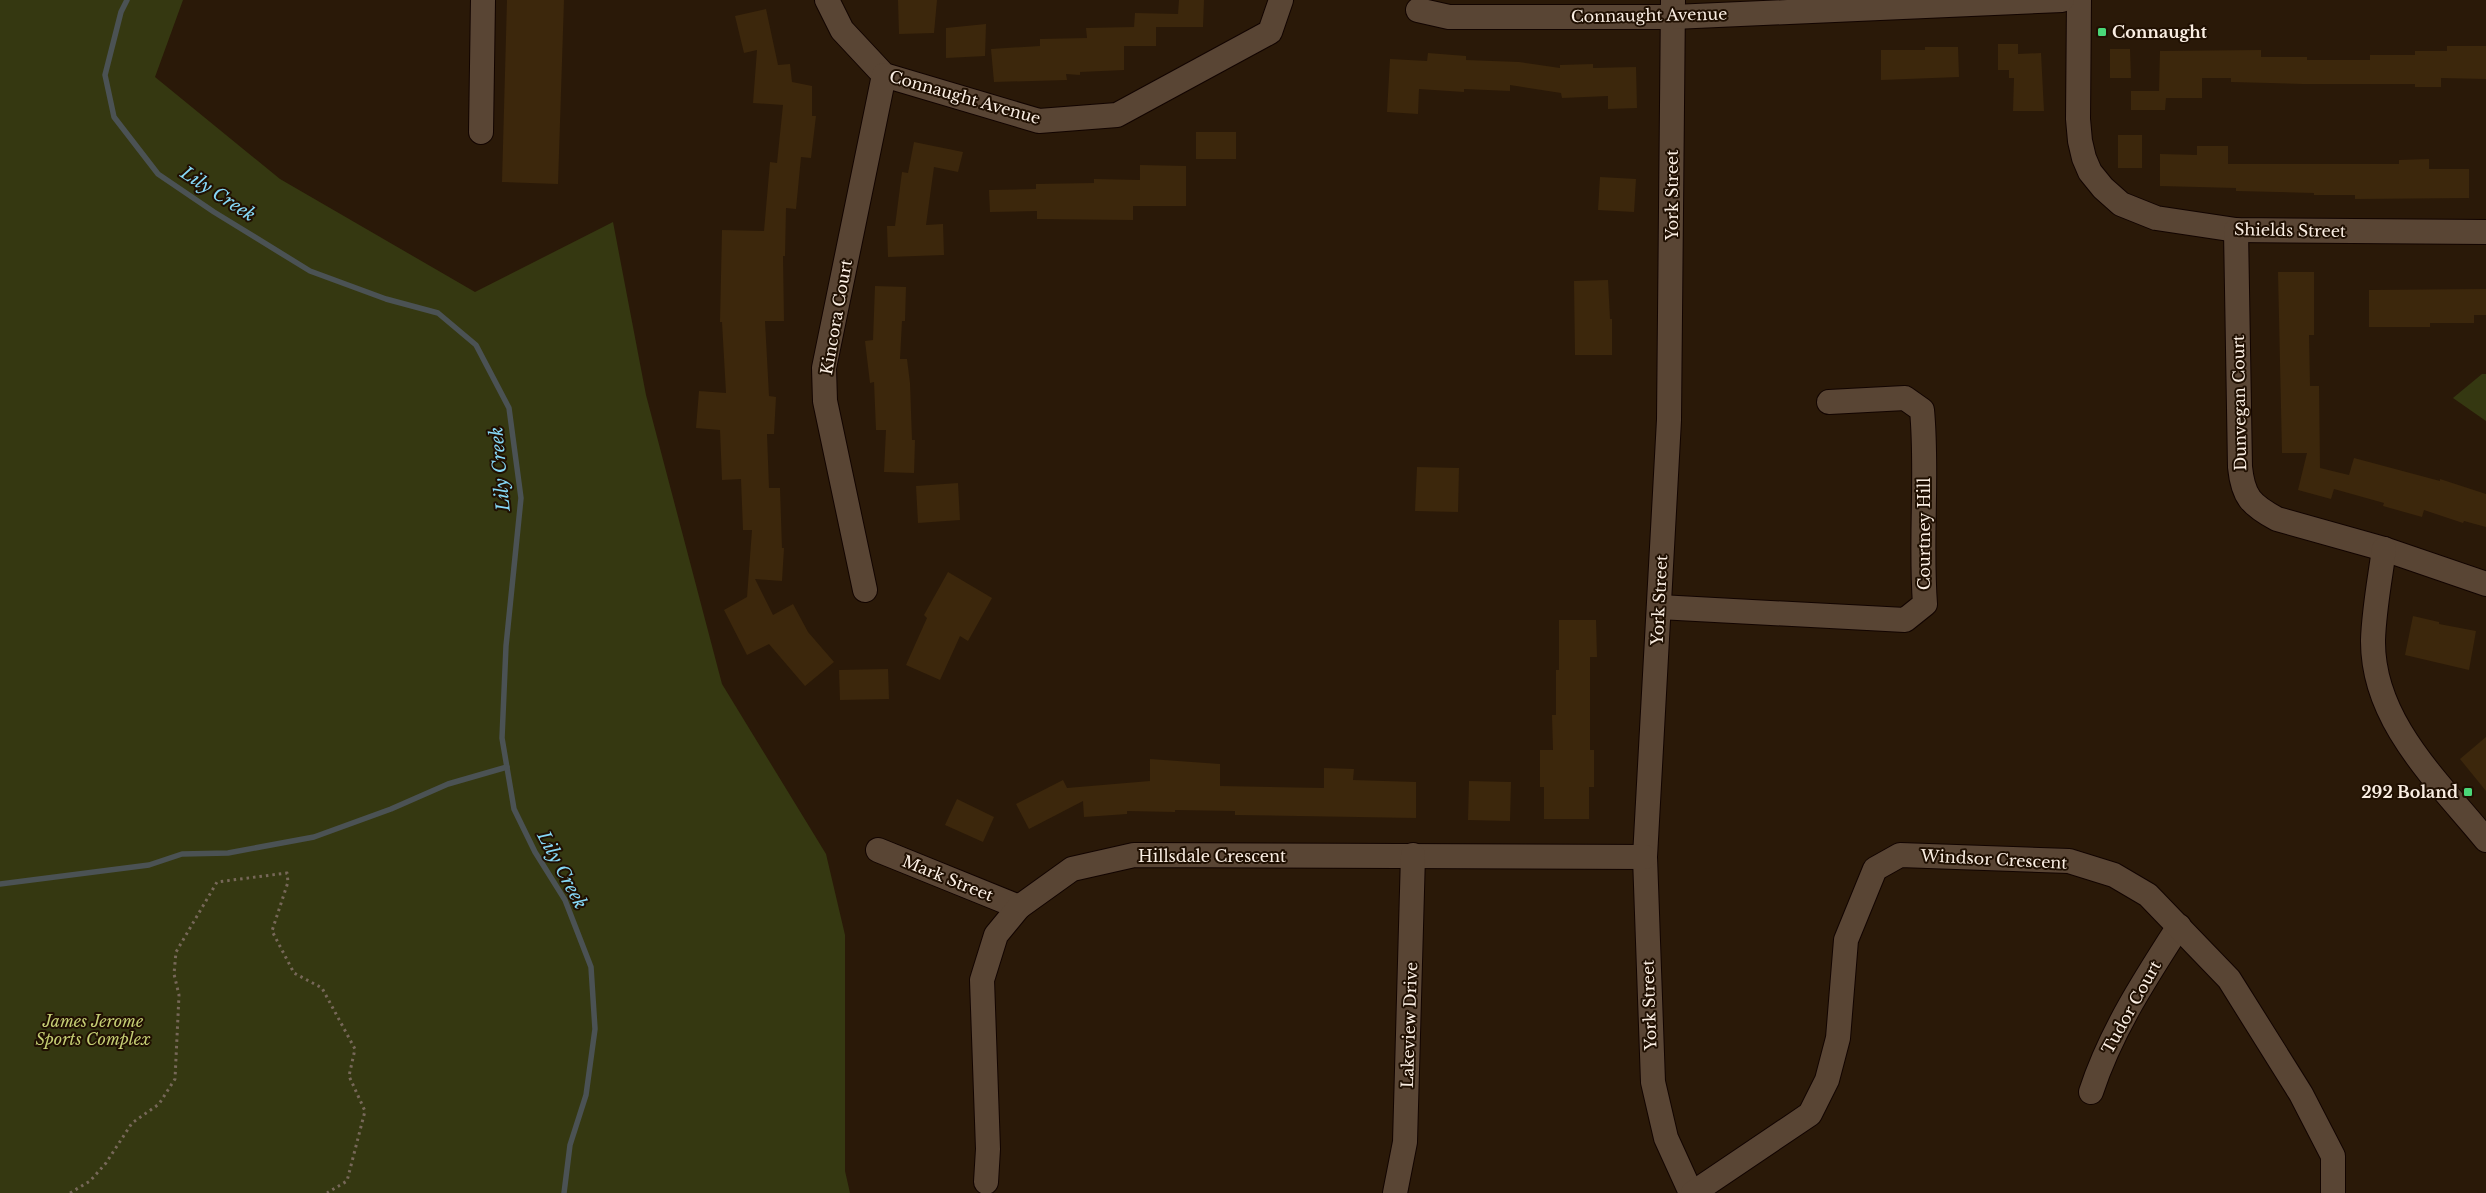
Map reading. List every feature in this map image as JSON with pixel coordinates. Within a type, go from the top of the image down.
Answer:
[{"type":"street","points":[[481,132],[483,0]]},
{"type":"street","name":"Connaught Avenue","points":[[827,0],[842,30],[884,75],[1038,121],[1117,115],[1270,32],[1280,0]]},
{"type":"street","name":"Connaught Avenue","points":[[1418,10],[1449,17],[1673,8],[2062,0]]},
{"type":"street","name":"Shields Street","points":[[2078,0],[2078,119],[2080,141],[2084,158],[2103,188],[2121,204],[2156,218],[2236,230],[2486,232]]},
{"type":"street","name":"York Street","points":[[1673,8],[1669,400],[1645,857],[1652,1082],[1666,1138],[1692,1193]]},
{"type":"street","name":"Kincora Court","points":[[865,590],[825,401],[824,368],[884,75]]},
{"type":"street","name":"Dunvegan Court","points":[[2236,230],[2240,467],[2246,496],[2261,511],[2276,519],[2384,549],[2486,584]]},
{"type":"street","name":"Courtney Hill","points":[[1659,607],[1905,620],[1925,604],[1923,576],[1925,441],[1922,410],[1905,398],[1829,402]]},
{"type":"street","points":[[2384,549],[2373,640],[2376,669],[2388,709],[2398,730],[2486,840]]},
{"type":"street","name":"Mark Street","points":[[878,850],[1018,907]]},
{"type":"street","name":"Hillsdale Crescent","points":[[986,1182],[988,1149],[982,980],[996,935],[1018,907],[1072,869],[1134,855],[1645,857]]},
{"type":"street","name":"Lakeview Drive","points":[[1395,1193],[1404,1142],[1413,855]]},
{"type":"street","name":"Windsor Crescent","points":[[1692,1193],[1810,1114],[1827,1080],[1838,1038],[1846,940],[1875,869],[1900,855],[2069,861],[2114,875],[2148,895],[2229,979],[2301,1094],[2332,1156],[2333,1193]]},
{"type":"street","name":"Tudor Court","points":[[2091,1092],[2100,1063],[2131,1002],[2179,926]]},
{"type":"path","points":[[70,1193],[90,1180],[106,1164],[132,1123],[159,1104],[175,1079],[179,995],[174,974],[176,952],[217,882],[287,873],[288,882],[272,931],[294,973],[322,988],[354,1049],[349,1076],[365,1111],[347,1181],[327,1193]]},
{"type":"green space","name":"James Jerome Sports Complex","points":[[0,0],[183,0],[155,77],[280,179],[475,292],[613,222],[646,395],[722,684],[826,854],[845,935],[845,1171],[850,1193],[0,1193]]},
{"type":"green space","points":[[2482,374],[2486,374],[2486,421],[2453,398]]},
{"type":"building","points":[[507,0],[564,0],[558,184],[502,182]]},
{"type":"building","points":[[898,0],[937,0],[934,33],[899,34]]},
{"type":"building","points":[[1179,0],[1204,0],[1203,27],[1156,27],[1156,46],[1124,46],[1124,70],[1080,72],[1080,75],[1066,74],[1067,80],[994,82],[991,49],[1040,46],[1040,39],[1087,38],[1086,28],[1134,27],[1135,13],[1178,14]]},
{"type":"building","points":[[766,9],[778,65],[790,64],[792,82],[812,86],[812,116],[816,116],[811,158],[801,157],[796,209],[786,208],[785,256],[783,256],[784,321],[765,321],[769,396],[776,397],[774,434],[767,434],[769,488],[780,488],[782,548],[784,548],[782,581],[755,579],[773,615],[793,604],[808,632],[834,662],[805,686],[769,644],[747,655],[724,610],[747,597],[752,530],[743,530],[741,479],[722,480],[720,430],[696,428],[699,391],[726,393],[722,322],[720,322],[722,230],[764,231],[770,162],[777,163],[783,105],[753,103],[757,50],[744,53],[735,16]]},
{"type":"building","points":[[986,24],[985,56],[946,58],[946,28]]},
{"type":"building","points":[[1998,44],[2018,44],[2018,54],[2041,53],[2044,111],[2013,111],[2014,78],[2009,78],[2009,70],[1998,70]]},
{"type":"building","points":[[2447,46],[2486,46],[2486,79],[2441,78],[2441,87],[2415,87],[2415,84],[2231,82],[2231,78],[2202,78],[2202,98],[2166,98],[2165,110],[2131,110],[2131,91],[2159,91],[2160,51],[2261,50],[2261,57],[2307,57],[2307,60],[2370,60],[2370,55],[2415,55],[2415,51],[2447,51]]},
{"type":"building","points":[[1925,47],[1958,47],[1959,77],[1881,80],[1881,50],[1925,50]]},
{"type":"building","points":[[2110,49],[2130,49],[2131,78],[2110,78]]},
{"type":"building","points":[[1428,53],[1466,56],[1466,60],[1519,62],[1560,68],[1560,65],[1593,64],[1593,68],[1636,67],[1637,108],[1608,109],[1608,96],[1562,98],[1561,93],[1510,85],[1510,91],[1464,89],[1464,92],[1419,89],[1418,114],[1387,112],[1390,59],[1427,61]]},
{"type":"building","points":[[1196,132],[1236,132],[1236,159],[1196,159]]},
{"type":"building","points":[[2118,135],[2142,135],[2142,168],[2118,168]]},
{"type":"building","points":[[914,142],[963,152],[958,172],[934,167],[926,225],[943,224],[944,255],[888,257],[887,226],[895,226],[902,172],[908,173]]},
{"type":"building","points":[[2197,146],[2228,146],[2228,164],[2399,164],[2399,160],[2429,159],[2429,169],[2469,169],[2469,198],[2355,199],[2355,195],[2314,195],[2314,193],[2236,191],[2236,188],[2160,186],[2160,154],[2197,155]]},
{"type":"building","points":[[1140,165],[1186,166],[1186,206],[1133,206],[1133,220],[1037,219],[1037,211],[990,212],[989,190],[1036,189],[1036,184],[1094,183],[1094,179],[1140,180]]},
{"type":"building","points":[[1600,177],[1636,179],[1634,212],[1598,210]]},
{"type":"building","points":[[2278,272],[2314,272],[2314,335],[2309,335],[2310,386],[2319,386],[2320,468],[2349,475],[2354,458],[2440,481],[2440,479],[2486,494],[2486,527],[2464,521],[2463,523],[2424,510],[2422,517],[2383,506],[2384,503],[2334,489],[2331,499],[2298,490],[2307,453],[2282,453]]},
{"type":"building","points":[[1608,280],[1610,319],[1612,319],[1612,355],[1575,355],[1574,281]]},
{"type":"building","points":[[875,286],[906,287],[905,321],[902,321],[900,359],[907,359],[910,383],[912,440],[915,440],[914,473],[884,472],[886,430],[876,430],[874,382],[870,383],[865,341],[873,340]]},
{"type":"building","points":[[2486,289],[2486,315],[2474,315],[2474,323],[2430,323],[2430,327],[2369,327],[2369,290]]},
{"type":"building","points":[[1417,467],[1459,468],[1458,512],[1415,511]]},
{"type":"building","points":[[958,483],[960,520],[918,523],[916,486]]},
{"type":"building","points":[[948,572],[992,598],[968,641],[960,636],[940,680],[906,665],[927,618],[924,615]]},
{"type":"building","points":[[2413,616],[2439,622],[2439,624],[2476,631],[2469,670],[2405,655]]},
{"type":"building","points":[[1559,620],[1596,620],[1597,657],[1590,657],[1590,750],[1594,750],[1594,787],[1589,787],[1589,819],[1544,819],[1544,787],[1540,787],[1540,750],[1553,750],[1552,715],[1556,715],[1556,670],[1559,670]]},
{"type":"building","points":[[888,669],[889,699],[840,700],[839,670]]},
{"type":"building","points":[[2486,737],[2486,791],[2460,759]]},
{"type":"building","points":[[1150,759],[1220,764],[1220,786],[1324,788],[1324,768],[1354,769],[1353,780],[1416,782],[1416,818],[1235,815],[1235,811],[1175,810],[1175,812],[1127,811],[1127,814],[1084,817],[1083,801],[1029,829],[1016,804],[1063,780],[1067,788],[1150,781]]},
{"type":"building","points":[[1469,781],[1511,782],[1510,821],[1468,820]]},
{"type":"building","points":[[957,799],[994,817],[983,842],[945,825]]},
{"type":"waterway","name":"Lily Creek","points":[[127,0],[121,12],[105,75],[114,117],[158,174],[214,212],[310,271],[386,299],[438,313],[476,345],[509,408],[521,498],[506,646],[502,738],[514,809],[535,852],[565,900],[591,967],[595,1029],[586,1095],[570,1145],[564,1193]]},
{"type":"waterway","points":[[0,884],[149,865],[182,854],[228,853],[314,837],[391,809],[448,784],[507,767]]},
{"type":"place","name":"Connaught","points":[[2102,32]]},
{"type":"place","name":"292 Boland","points":[[2468,792]]}]
